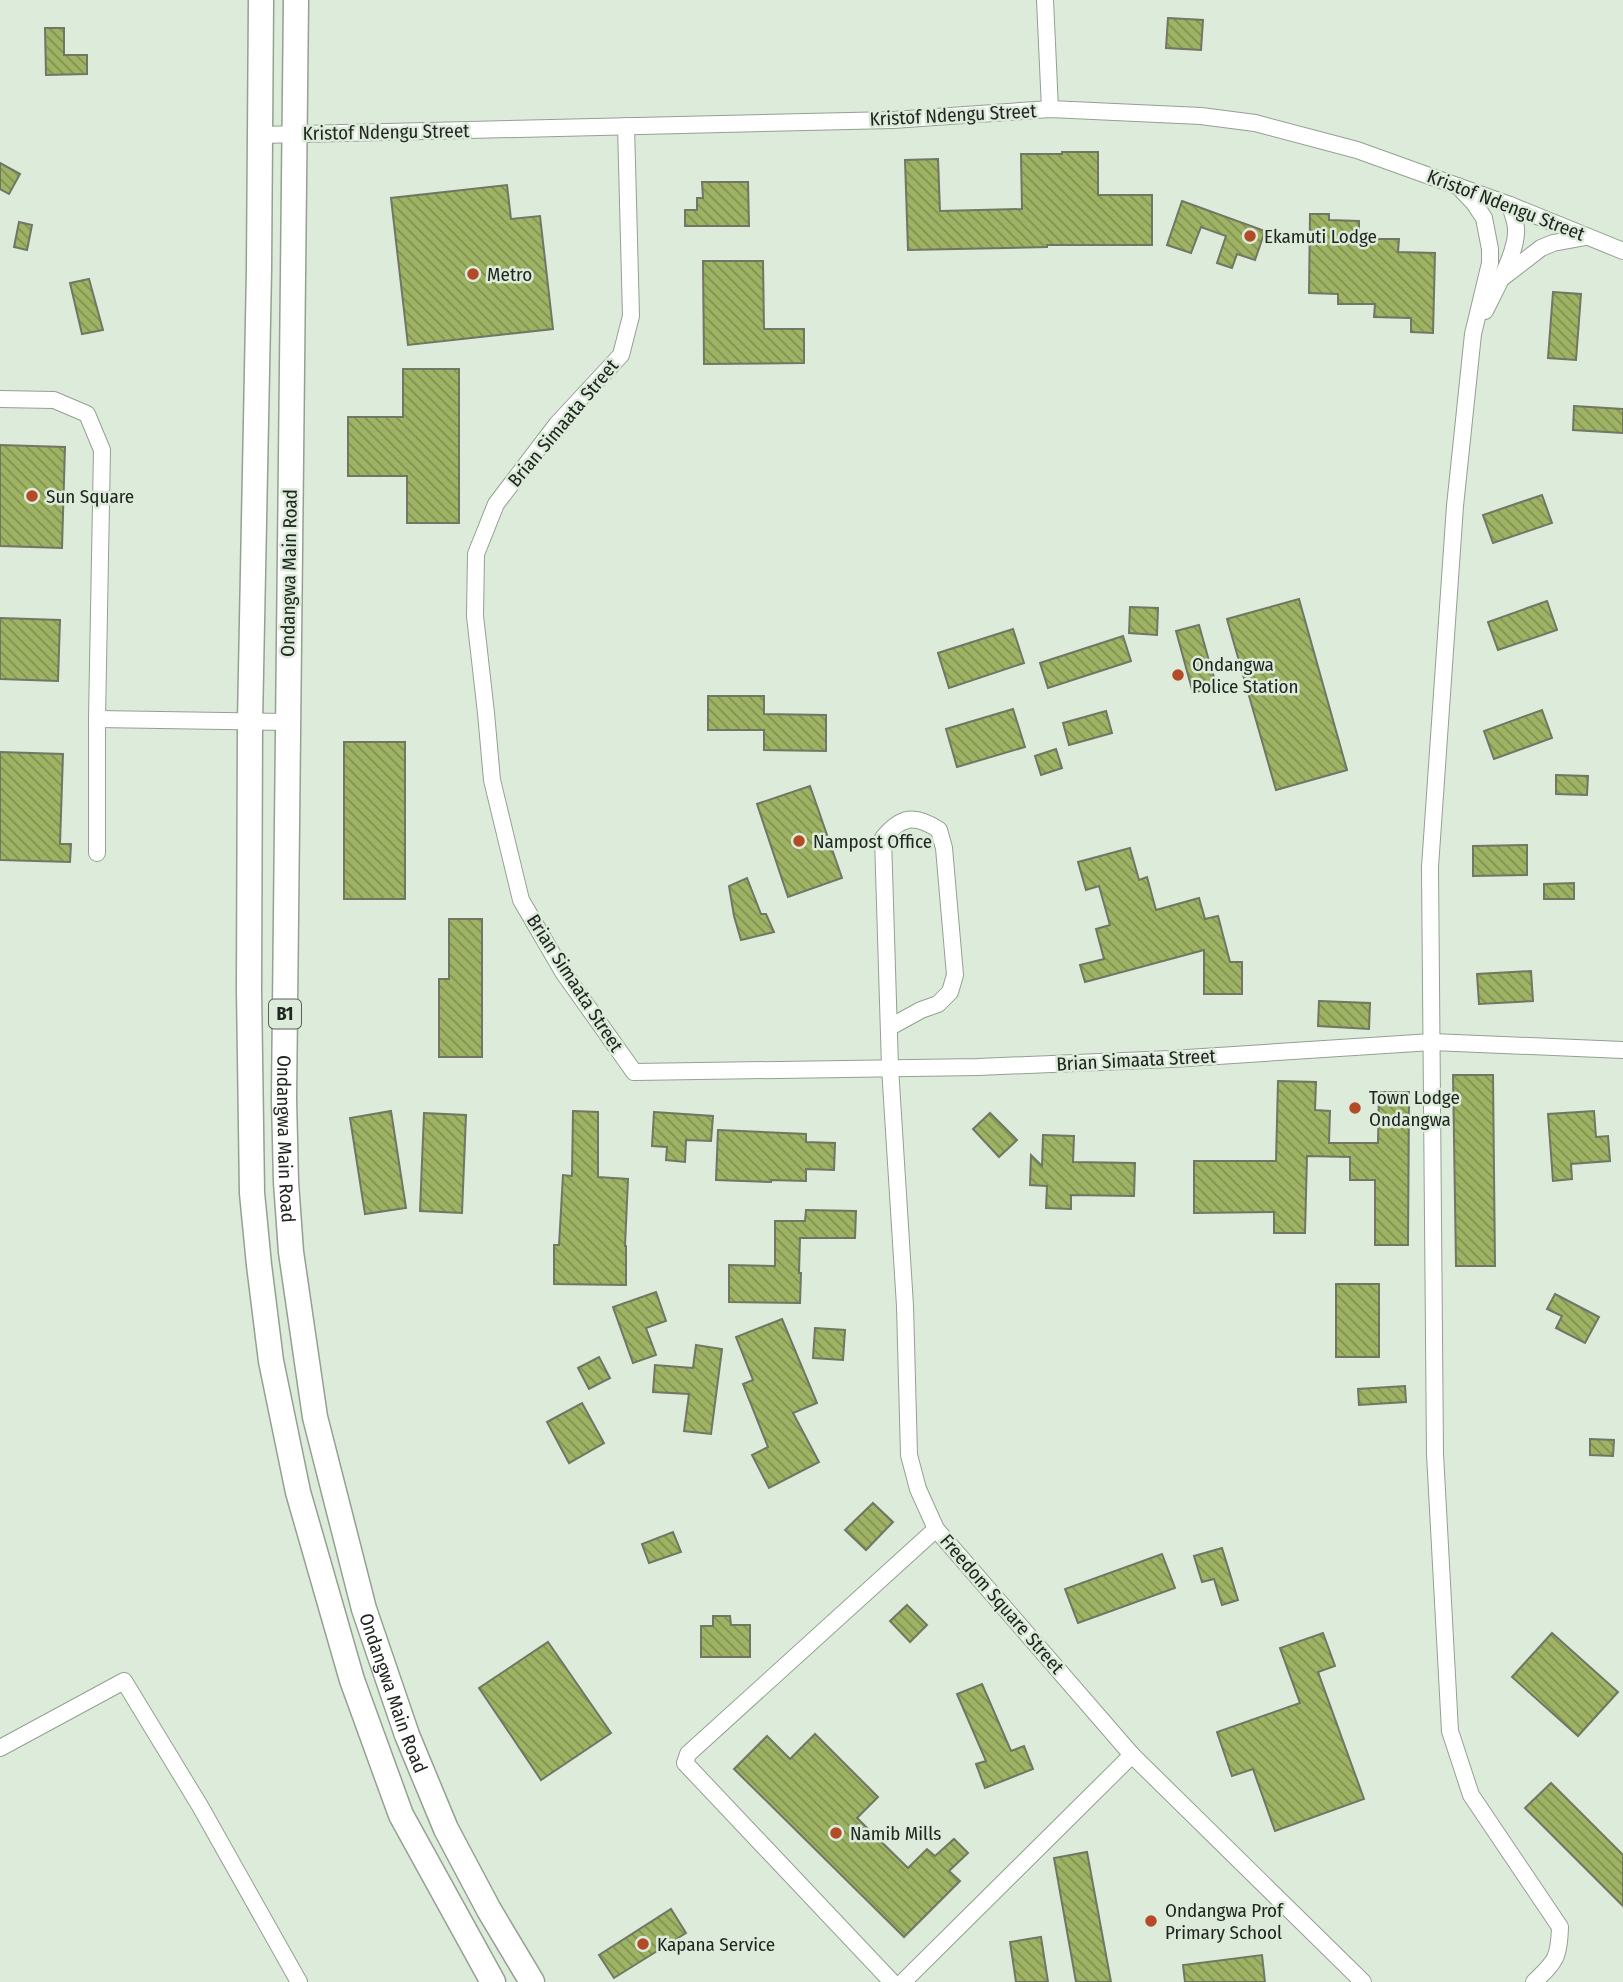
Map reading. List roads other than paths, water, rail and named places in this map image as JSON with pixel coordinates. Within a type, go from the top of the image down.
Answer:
[{"type":"main road","name":"Ondangwa Main Road","points":[[261,0],[250,722],[249,990],[252,1193],[259,1265],[271,1361],[298,1492],[352,1680],[401,1815],[493,1982]]},
{"type":"main road","name":"Ondangwa Main Road","points":[[296,0],[284,1085],[285,1182],[291,1252],[315,1417],[364,1609],[407,1735],[446,1829],[489,1910],[527,1973]]},
{"type":"main road","points":[[493,1982],[527,1973]]},
{"type":"street","points":[[1045,0],[1050,109]]},
{"type":"street","name":"Kristof Ndengu Street","points":[[260,135],[893,120],[1050,109],[1201,116],[1255,123],[1357,150],[1510,205],[1623,251]]},
{"type":"street","name":"Brian Simaata Street","points":[[626,126],[631,316],[621,355],[557,424],[496,504],[476,554],[475,616],[492,780],[520,900],[563,972],[634,1072],[978,1067],[1172,1059],[1432,1042],[1623,1050]]},
{"type":"street","points":[[1458,186],[1484,218],[1490,263],[1474,334],[1455,506],[1430,867],[1436,1454],[1450,1731],[1471,1795],[1560,1927],[1560,1950],[1554,1963],[1534,1982]]},
{"type":"street","points":[[1474,334],[1516,241],[1516,226],[1510,205]]},
{"type":"street","points":[[1501,279],[1541,248],[1586,237]]},
{"type":"street","points":[[0,398],[54,400],[87,414],[102,450],[97,853]]},
{"type":"street","points":[[97,719],[287,722]]},
{"type":"street","name":"Freedom Square Street","points":[[890,1027],[938,1004],[950,992],[955,975],[944,848],[939,830],[925,821],[911,819],[893,825],[883,838],[890,1067],[905,1306],[909,1455],[918,1489],[936,1529],[1132,1755],[1363,1982]]},
{"type":"street","points":[[892,1982],[685,1763],[688,1754],[936,1529]]},
{"type":"street","points":[[0,1748],[124,1681],[200,1806],[299,1982]]},
{"type":"street","points":[[903,1982],[1132,1755]]},
{"type":"place","name":"Ekamuti Lodge","points":[[1250,236]]},
{"type":"place","name":"Metro","points":[[473,274]]},
{"type":"place","name":"Sun Square","points":[[32,496]]},
{"type":"place","name":"Ondangwa Police Station","points":[[1178,675]]},
{"type":"place","name":"Nampost Office","points":[[799,841]]},
{"type":"place","name":"Town Lodge Ondangwa","points":[[1355,1108]]},
{"type":"place","name":"Namib Mills","points":[[836,1833]]},
{"type":"place","name":"Ondangwa Prof Primary School","points":[[1151,1921]]},
{"type":"place","name":"Kapana Service","points":[[643,1944]]}]
